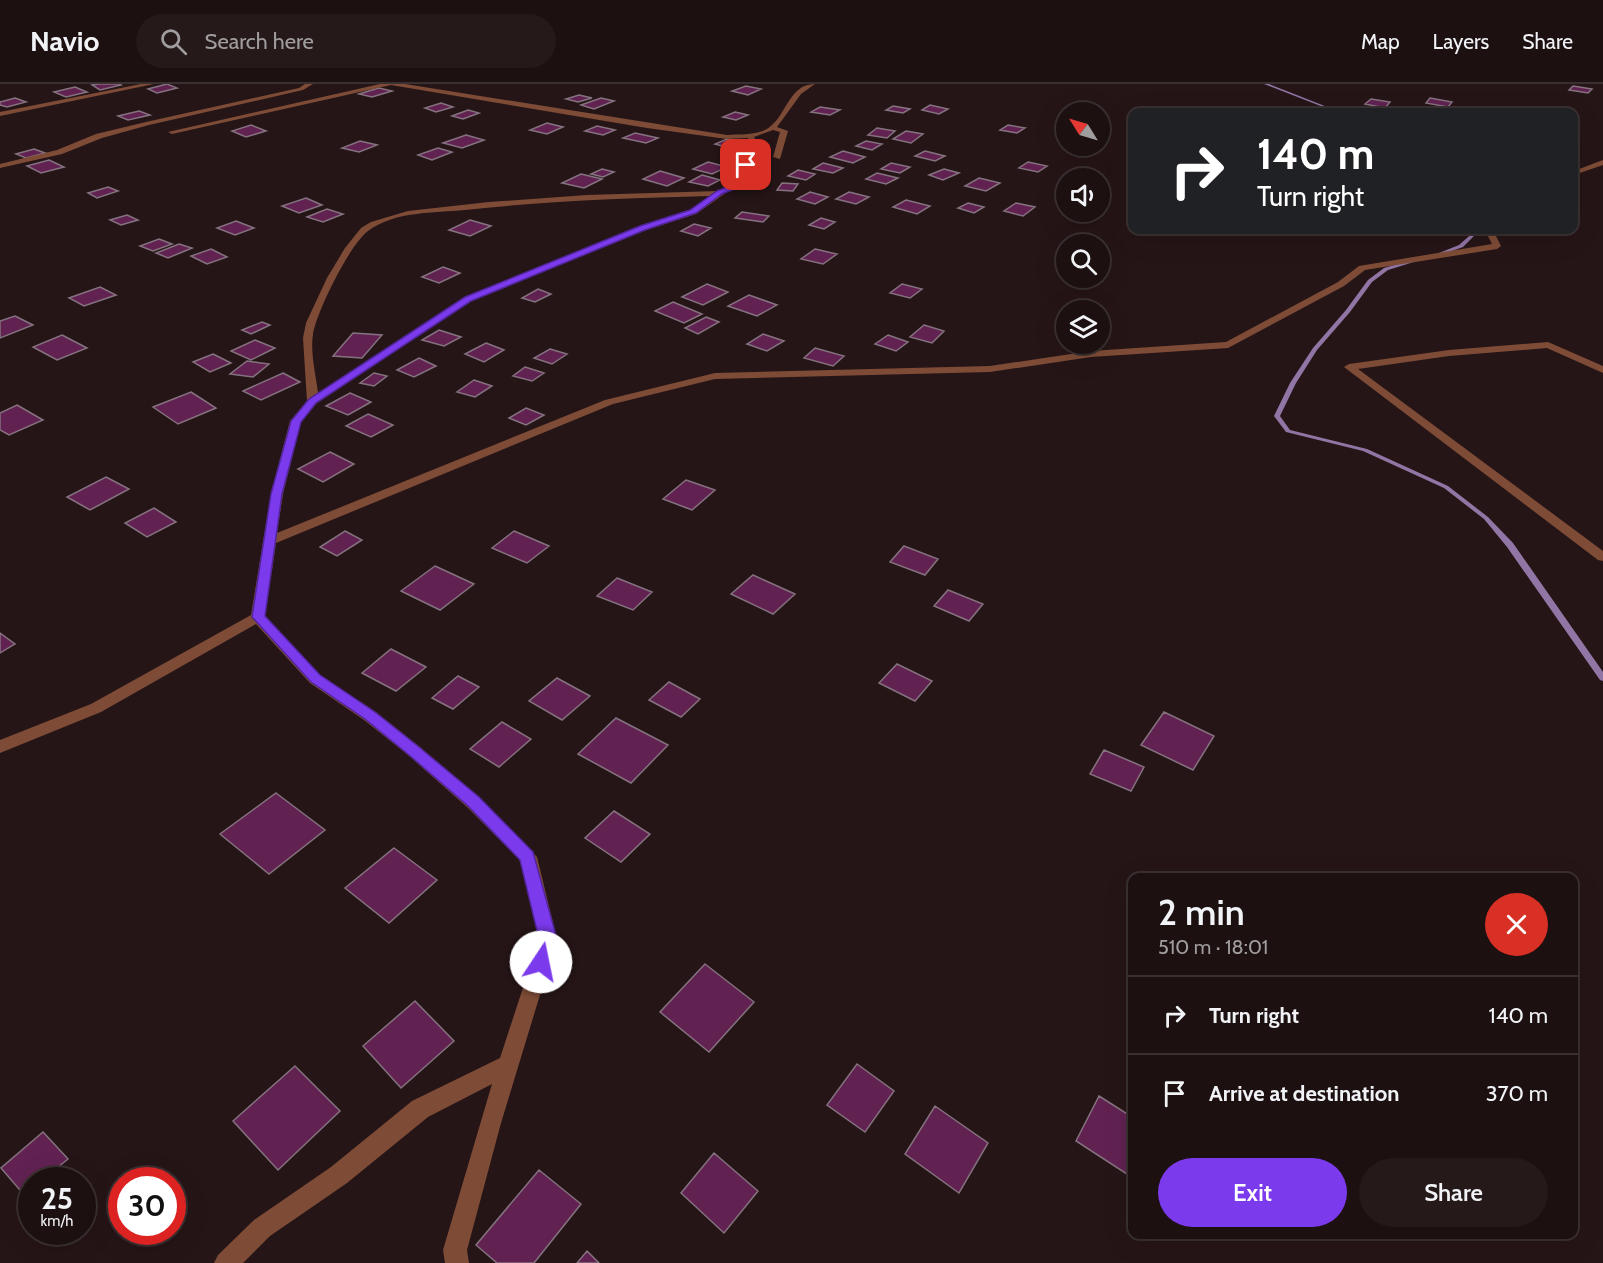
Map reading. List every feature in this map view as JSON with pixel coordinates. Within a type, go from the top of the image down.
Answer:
[{"type":"street","points":[[0,114],[151,84]]},
{"type":"street","points":[[0,166],[59,152],[99,136],[148,123],[302,88],[310,84]]},
{"type":"street","points":[[172,132],[391,84],[647,126],[727,137],[750,136],[773,128],[790,106],[794,94],[812,84]]},
{"type":"street","points":[[773,128],[784,131],[777,157]]},
{"type":"street","points":[[258,617],[277,494],[296,421],[313,401],[468,299],[643,228],[693,212],[719,193],[732,187],[740,177],[754,144],[750,136]]},
{"type":"street","points":[[1578,171],[1603,162]]},
{"type":"street","points":[[313,401],[308,335],[320,303],[352,243],[363,231],[380,221],[401,215],[531,201],[719,193]]},
{"type":"street","points":[[270,541],[609,402],[715,376],[990,369],[1091,354],[1228,345],[1341,284],[1362,268],[1497,246],[1491,234]]},
{"type":"street","points":[[1603,370],[1548,345],[1449,353],[1349,367],[1603,557]]},
{"type":"street","points":[[0,747],[96,708],[258,617]]},
{"type":"street","points":[[258,617],[315,679],[370,716],[414,751],[473,802],[528,857],[548,939],[508,1065],[455,1250],[458,1263]]},
{"type":"street","points":[[226,1263],[262,1228],[339,1175],[420,1108],[508,1065]]},
{"type":"building","points":[[167,84],[177,88],[157,93],[148,89]]},
{"type":"building","points":[[92,85],[121,85],[100,90]]},
{"type":"building","points":[[746,86],[761,89],[748,95],[732,91]]},
{"type":"building","points":[[1573,86],[1592,89],[1588,93],[1569,90]]},
{"type":"building","points":[[75,87],[87,92],[66,97],[54,92]]},
{"type":"building","points":[[379,88],[392,91],[372,97],[359,94]]},
{"type":"building","points":[[579,95],[592,98],[578,102],[566,99]]},
{"type":"building","points":[[15,98],[26,102],[7,107],[0,105],[0,102]]},
{"type":"building","points":[[601,98],[614,101],[594,109],[581,105]]},
{"type":"building","points":[[1430,98],[1452,102],[1448,107],[1426,103]]},
{"type":"building","points":[[1371,99],[1390,102],[1385,108],[1365,104]]},
{"type":"building","points":[[441,103],[453,107],[436,112],[425,108]]},
{"type":"building","points":[[930,105],[948,109],[939,114],[922,110]]},
{"type":"building","points":[[893,106],[910,109],[903,113],[886,110]]},
{"type":"building","points":[[820,107],[840,110],[830,115],[811,112]]},
{"type":"building","points":[[468,110],[479,113],[463,119],[452,116]]},
{"type":"building","points":[[139,111],[150,115],[128,120],[118,116]]},
{"type":"building","points":[[735,112],[748,115],[736,120],[723,117]]},
{"type":"building","points":[[547,123],[563,127],[547,134],[530,130]]},
{"type":"building","points":[[251,125],[266,131],[246,137],[232,131]]},
{"type":"building","points":[[1008,125],[1025,128],[1017,133],[1000,130]]},
{"type":"building","points":[[597,126],[615,130],[603,135],[585,131]]},
{"type":"building","points":[[877,128],[895,131],[887,138],[868,135]]},
{"type":"building","points":[[906,131],[923,134],[911,143],[893,139]]},
{"type":"building","points":[[635,133],[658,138],[646,143],[623,138]]},
{"type":"building","points":[[466,135],[484,140],[462,148],[443,143]]},
{"type":"building","points":[[727,139],[739,141],[726,147],[715,144]]},
{"type":"building","points":[[360,141],[377,145],[359,152],[342,148]]},
{"type":"building","points":[[866,141],[882,144],[872,150],[856,146]]},
{"type":"building","points":[[438,148],[452,152],[432,160],[418,155]]},
{"type":"building","points":[[34,149],[45,153],[26,158],[16,154]]},
{"type":"building","points":[[843,151],[865,157],[853,163],[830,157]]},
{"type":"building","points":[[925,151],[945,156],[935,161],[915,156]]},
{"type":"building","points":[[49,160],[64,167],[41,173],[27,166]]},
{"type":"building","points":[[708,162],[727,167],[712,174],[693,169]]},
{"type":"building","points":[[1028,162],[1047,166],[1038,172],[1019,168]]},
{"type":"building","points":[[823,163],[843,168],[833,173],[813,169]]},
{"type":"building","points":[[891,163],[910,167],[900,173],[881,169]]},
{"type":"building","points":[[602,169],[614,172],[603,177],[591,174]]},
{"type":"building","points":[[944,169],[959,173],[943,180],[929,175]]},
{"type":"building","points":[[798,170],[815,174],[806,180],[788,176]]},
{"type":"building","points":[[660,171],[684,178],[667,186],[643,179]]},
{"type":"building","points":[[877,173],[898,178],[886,184],[866,179]]},
{"type":"building","points":[[581,174],[602,179],[584,188],[562,183]]},
{"type":"building","points":[[702,175],[720,180],[708,186],[689,182]]},
{"type":"building","points":[[979,178],[1000,183],[986,191],[965,186]]},
{"type":"building","points":[[782,183],[798,184],[793,191],[777,190]]},
{"type":"building","points":[[108,187],[118,191],[97,198],[88,193]]},
{"type":"building","points":[[810,192],[828,197],[815,204],[797,199]]},
{"type":"building","points":[[849,192],[869,197],[856,204],[836,199]]},
{"type":"building","points":[[306,198],[322,205],[299,213],[282,206]]},
{"type":"building","points":[[906,200],[930,206],[917,214],[893,207]]},
{"type":"building","points":[[968,203],[984,207],[974,213],[958,208]]},
{"type":"building","points":[[1016,203],[1035,207],[1023,216],[1004,211]]},
{"type":"building","points":[[327,209],[343,214],[323,222],[307,217]]},
{"type":"building","points":[[742,212],[769,216],[763,222],[735,218]]},
{"type":"building","points":[[127,215],[138,220],[121,225],[110,220]]},
{"type":"building","points":[[821,218],[835,222],[824,229],[809,225]]},
{"type":"building","points":[[470,220],[491,226],[470,236],[449,230]]},
{"type":"building","points":[[236,221],[254,228],[235,235],[217,228]]},
{"type":"building","points":[[694,224],[711,228],[698,236],[681,231]]},
{"type":"building","points":[[159,239],[172,244],[153,251],[140,246]]},
{"type":"building","points":[[179,244],[192,248],[168,258],[156,253]]},
{"type":"building","points":[[211,249],[227,257],[207,264],[191,256]]},
{"type":"building","points":[[815,249],[837,254],[823,264],[801,259]]},
{"type":"building","points":[[443,267],[460,273],[439,283],[422,277]]},
{"type":"building","points":[[707,284],[728,292],[703,305],[682,297]]},
{"type":"building","points":[[902,284],[922,289],[910,298],[890,293]]},
{"type":"building","points":[[100,287],[116,295],[84,306],[69,298]]},
{"type":"building","points":[[538,289],[551,294],[535,302],[522,298]]},
{"type":"building","points":[[749,295],[777,305],[757,316],[728,306]]},
{"type":"building","points":[[673,302],[702,314],[684,323],[655,311]]},
{"type":"building","points":[[15,316],[33,325],[0,338],[0,321]]},
{"type":"building","points":[[706,317],[719,322],[698,334],[685,328]]},
{"type":"building","points":[[262,322],[270,325],[251,334],[242,330]]},
{"type":"building","points":[[924,325],[944,331],[932,343],[910,337]]},
{"type":"building","points":[[439,330],[461,337],[444,346],[422,340]]},
{"type":"building","points":[[353,333],[382,335],[362,358],[333,356]]},
{"type":"building","points":[[763,334],[784,341],[767,351],[747,344]]},
{"type":"building","points":[[62,335],[87,348],[57,360],[33,347]]},
{"type":"building","points":[[888,335],[908,342],[896,351],[875,344]]},
{"type":"building","points":[[255,340],[275,348],[251,360],[231,351]]},
{"type":"building","points":[[486,343],[504,350],[484,362],[465,354]]},
{"type":"building","points":[[815,348],[844,356],[833,366],[804,358]]},
{"type":"building","points":[[550,349],[567,354],[552,364],[534,358]]},
{"type":"building","points":[[213,354],[231,363],[210,372],[193,362]]},
{"type":"building","points":[[419,358],[436,366],[414,377],[397,370]]},
{"type":"building","points":[[247,361],[269,364],[253,377],[230,374]]},
{"type":"building","points":[[525,367],[544,373],[532,381],[513,376]]},
{"type":"building","points":[[283,373],[300,382],[261,400],[243,391]]},
{"type":"building","points":[[374,373],[387,376],[374,386],[360,383]]},
{"type":"building","points":[[474,380],[492,386],[475,397],[457,392]]},
{"type":"building","points":[[191,392],[216,408],[178,424],[153,407]]},
{"type":"building","points":[[350,393],[371,402],[348,415],[326,406]]},
{"type":"building","points":[[17,405],[43,420],[9,435],[0,430],[0,413]]},
{"type":"building","points":[[526,408],[544,415],[526,425],[509,418]]},
{"type":"building","points":[[368,414],[393,425],[371,437],[346,426]]},
{"type":"building","points":[[330,452],[354,464],[323,482],[298,469]]},
{"type":"building","points":[[106,477],[129,489],[90,510],[67,497]]},
{"type":"building","points":[[686,480],[715,490],[692,510],[663,499]]},
{"type":"building","points":[[154,508],[176,522],[147,537],[125,523]]},
{"type":"building","points":[[345,531],[362,540],[337,556],[320,547]]},
{"type":"building","points":[[514,531],[549,546],[527,563],[492,548]]},
{"type":"building","points":[[904,546],[938,559],[925,575],[890,562]]},
{"type":"building","points":[[435,566],[474,584],[440,610],[401,591]]},
{"type":"building","points":[[753,575],[795,594],[773,614],[731,594]]},
{"type":"building","points":[[617,578],[652,592],[633,610],[597,596]]},
{"type":"building","points":[[948,590],[983,604],[969,621],[934,606]]},
{"type":"building","points":[[0,633],[15,644],[0,653]]},
{"type":"building","points":[[391,649],[426,667],[396,691],[362,673]]},
{"type":"building","points":[[897,664],[932,681],[915,701],[879,683]]},
{"type":"building","points":[[458,676],[479,687],[453,709],[432,698]]},
{"type":"building","points":[[557,678],[590,696],[562,720],[529,701]]},
{"type":"building","points":[[669,682],[700,699],[681,717],[649,700]]},
{"type":"building","points":[[1164,712],[1214,736],[1193,770],[1141,745]]},
{"type":"building","points":[[616,718],[668,745],[631,783],[578,754]]},
{"type":"building","points":[[502,722],[531,739],[499,767],[470,749]]},
{"type":"building","points":[[1104,750],[1144,767],[1131,791],[1090,774]]},
{"type":"building","points":[[276,793],[325,830],[269,874],[220,834]]},
{"type":"building","points":[[614,811],[650,834],[621,862],[585,838]]},
{"type":"building","points":[[394,848],[437,880],[389,923],[345,888]]},
{"type":"building","points":[[705,964],[754,1002],[709,1052],[660,1012]]},
{"type":"building","points":[[415,1001],[454,1041],[401,1088],[363,1046]]},
{"type":"building","points":[[857,1064],[894,1091],[865,1132],[827,1105]]},
{"type":"building","points":[[295,1066],[340,1111],[278,1170],[233,1121]]},
{"type":"building","points":[[1099,1096],[1128,1114],[1128,1175],[1076,1141]]},
{"type":"building","points":[[935,1106],[988,1143],[959,1193],[905,1154]]},
{"type":"building","points":[[43,1132],[68,1159],[58,1167],[18,1167],[18,1188],[1,1168]]},
{"type":"building","points":[[714,1153],[758,1191],[724,1233],[681,1193]]},
{"type":"building","points":[[539,1170],[581,1204],[534,1263],[497,1263],[476,1245]]},
{"type":"building","points":[[587,1251],[599,1263],[577,1263]]},
{"type":"waterway","points":[[1266,84],[1328,108]]},
{"type":"waterway","points":[[1436,255],[1461,246],[1474,234]]},
{"type":"waterway","points":[[1418,260],[1386,269],[1370,281],[1315,349],[1293,383],[1277,416],[1288,431],[1365,450],[1446,487],[1486,518],[1510,545],[1603,678]]},
{"type":"route","points":[[541,962],[548,939],[528,857],[473,802],[414,751],[370,716],[315,679],[258,617],[277,494],[296,421],[313,401],[468,299],[643,228],[693,212],[719,193],[732,187],[746,165]]}]
